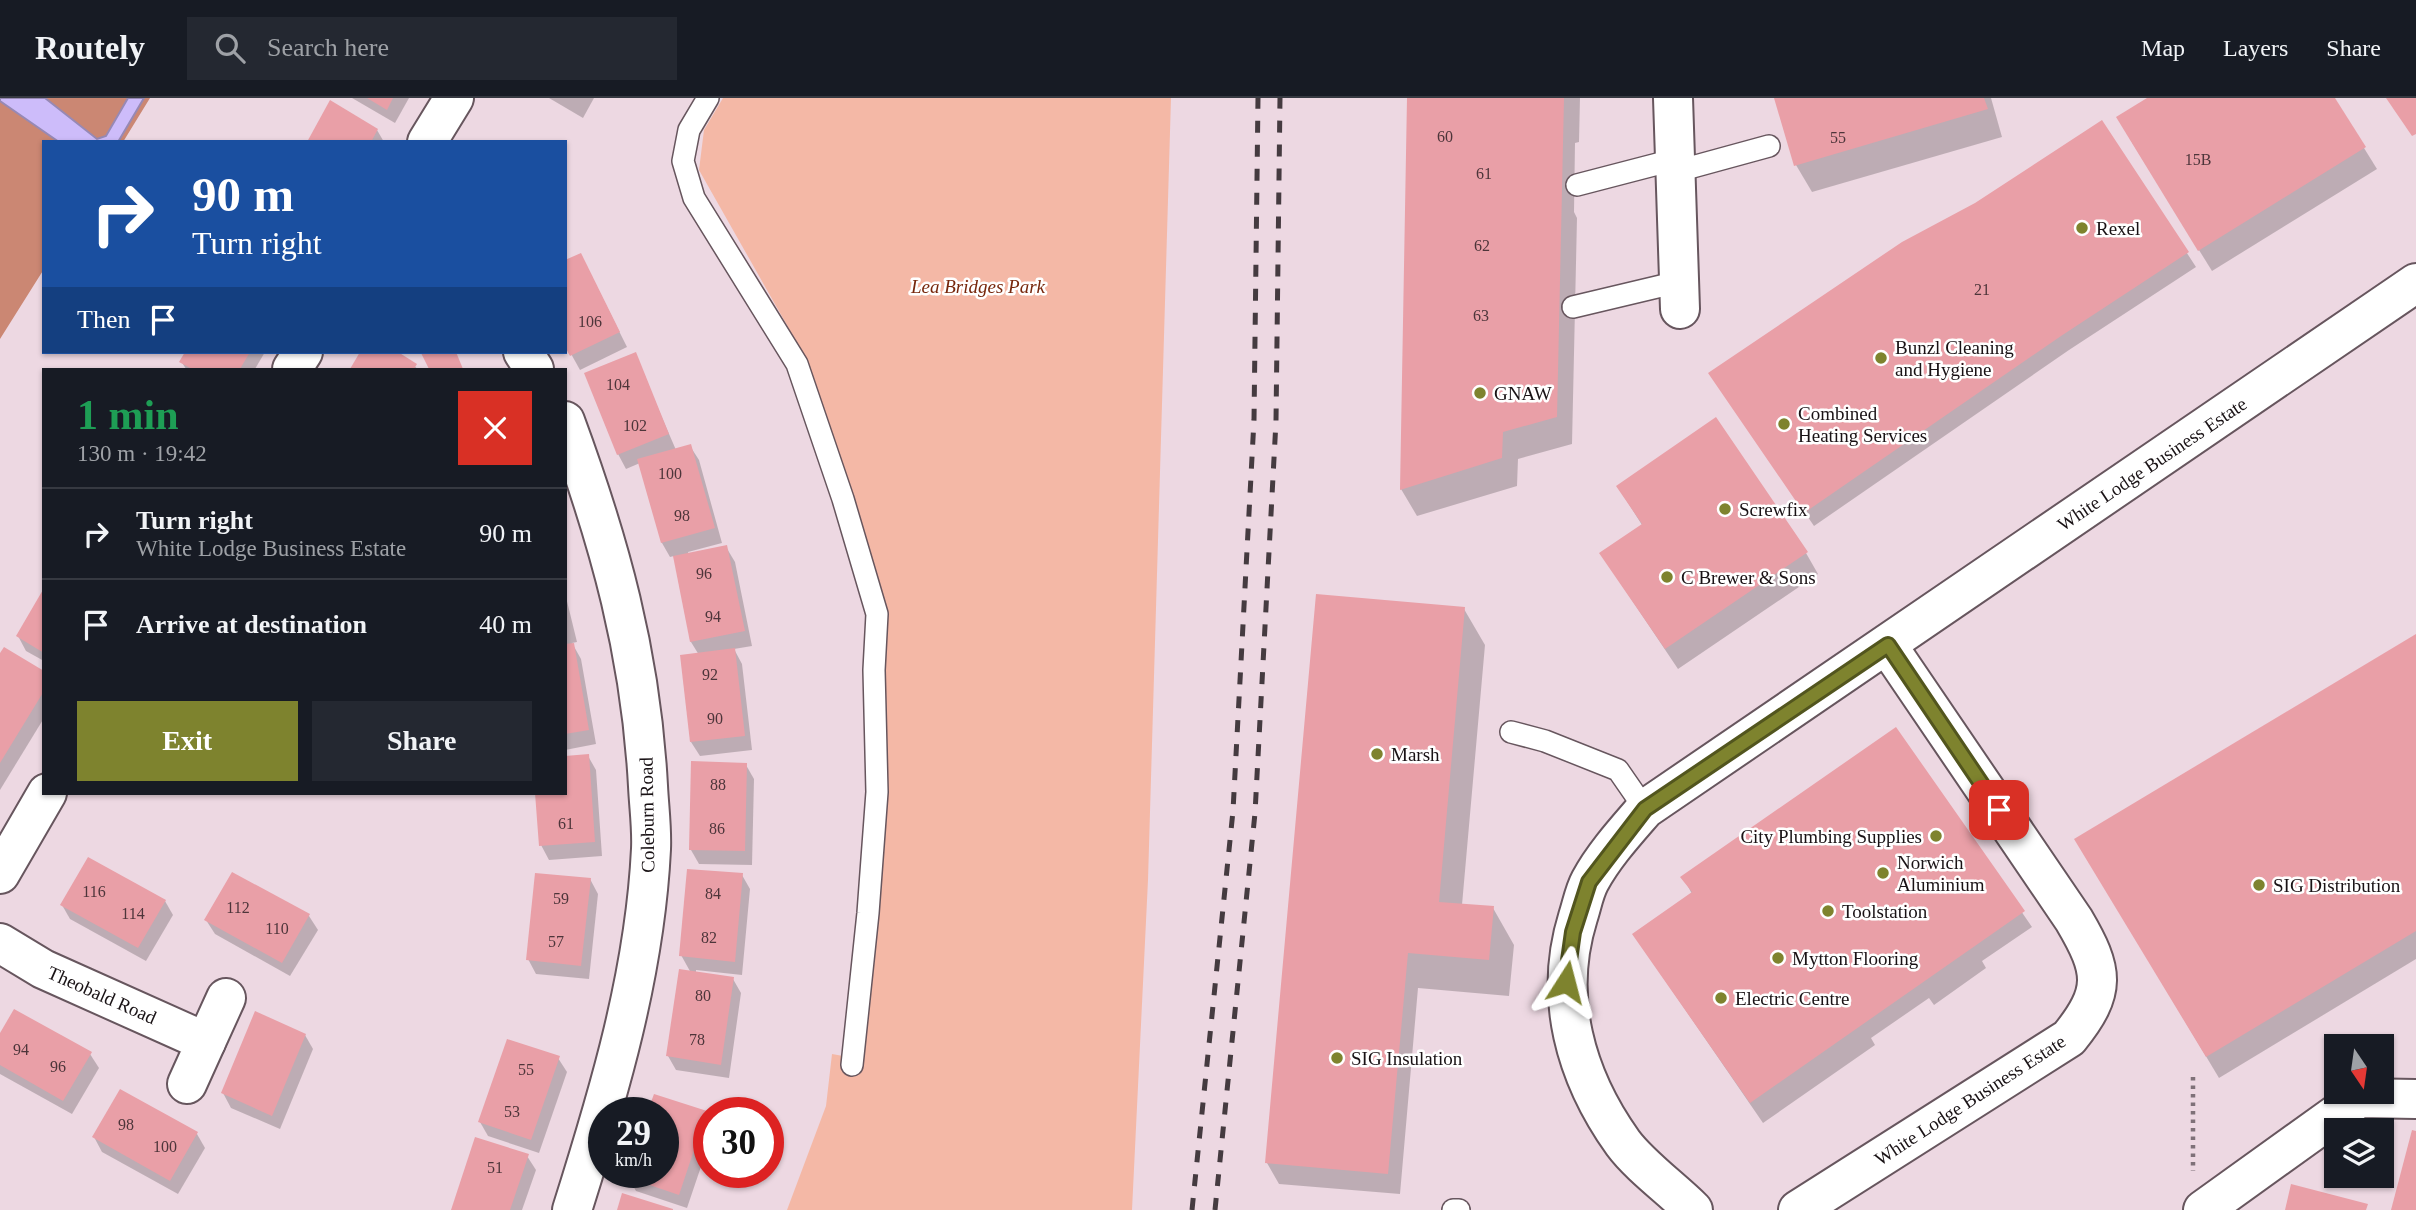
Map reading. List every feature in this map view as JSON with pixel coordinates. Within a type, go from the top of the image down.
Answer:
[{"type":"street","points":[[428,140],[454,98]]},
{"type":"street","points":[[1676,99],[1674,166],[1679,296]]},
{"type":"street","name":"White Lodge Business Estate","points":[[1693,1210],[1625,1146],[1591,1093],[1571,1038],[1566,982],[1573,932],[1589,882],[1645,809],[2416,283]]},
{"type":"street","name":"Coleburn Road","points":[[567,426],[602,522],[633,648],[646,753],[652,847],[644,931],[624,1027],[572,1210]]},
{"type":"street","name":"White Lodge Business Estate","points":[[1798,1210],[2069,1038],[2090,1012],[2099,981],[2093,951],[2074,920],[1888,645]]},
{"type":"street","points":[[0,874],[46,795]]},
{"type":"street","name":"Theobald Road","points":[[0,943],[43,968],[206,1042]]},
{"type":"street","points":[[187,1084],[226,998]]},
{"type":"street","points":[[2198,1197],[2359,1098],[2416,1099]]},
{"type":"lane","points":[[708,98],[689,130],[683,161],[694,198],[797,363],[847,510],[877,614],[874,670],[877,792],[869,913],[852,1065]]},
{"type":"lane","points":[[1577,185],[1769,146]]},
{"type":"lane","points":[[1573,307],[1679,296]]},
{"type":"lane","points":[[1511,732],[1545,741],[1618,770],[1645,809]]},
{"type":"lane","points":[[1453,1210],[1459,1210]]},
{"type":"path","points":[[2193,1077],[2198,1197]]},
{"type":"green space","name":"Lea Bridges Park","points":[[723,98],[1171,98],[1148,880],[1132,1210],[787,1210],[826,1106],[832,1054],[854,1058],[879,594],[805,357],[699,170],[704,130]]},
{"type":"shaded area","points":[[0,98],[150,98],[124,140],[42,140],[42,272],[0,339]]},
{"type":"shaded area","points":[[0,98],[45,98],[97,139],[106,136],[128,98],[144,98],[119,140],[56,140],[0,101]]},
{"type":"building","points":[[367,98],[393,98],[387,110]]},
{"type":"building","points":[[1407,98],[1564,98],[1557,417],[1503,432],[1502,458],[1400,490]]},
{"type":"building","points":[[1774,98],[1984,98],[1988,109],[1794,166]]},
{"type":"building","points":[[2147,98],[2335,98],[2366,147],[2198,251],[2116,117]]},
{"type":"building","points":[[2386,98],[2416,98],[2416,134],[2412,136]]},
{"type":"building","points":[[330,100],[378,129],[372,140],[308,140]]},
{"type":"building","points":[[2102,120],[2189,252],[2061,336],[1804,513],[1708,373],[1902,242],[1975,203]]},
{"type":"building","points":[[581,253],[620,332],[570,356],[567,351],[567,259]]},
{"type":"building","points":[[636,352],[669,434],[617,455],[584,373]]},
{"type":"building","points":[[184,354],[249,354],[241,368],[190,368],[179,362]]},
{"type":"building","points":[[359,354],[401,354],[417,364],[415,368],[351,368]]},
{"type":"building","points":[[422,354],[457,354],[463,368],[428,368]]},
{"type":"building","points":[[1716,417],[1808,552],[1665,649],[1599,553],[1642,524],[1616,486]]},
{"type":"building","points":[[691,444],[715,528],[661,543],[637,459]]},
{"type":"building","points":[[727,545],[745,631],[690,642],[673,556]]},
{"type":"building","points":[[42,591],[42,652],[16,636]]},
{"type":"building","name":"Marsh","points":[[1316,594],[1465,607],[1439,902],[1494,906],[1489,960],[1408,953],[1388,1174],[1265,1163]]},
{"type":"building","name":"SIG Distribution","points":[[2416,634],[2416,931],[2206,1057],[2074,839]]},
{"type":"building","points":[[574,643],[589,730],[567,734],[567,644]]},
{"type":"building","points":[[4,647],[42,670],[42,694],[0,763],[0,653]]},
{"type":"building","points":[[735,648],[745,736],[690,742],[680,655]]},
{"type":"building","points":[[1896,727],[2025,911],[1750,1103],[1632,934],[1692,892],[1680,877]]},
{"type":"building","points":[[589,754],[595,842],[539,846],[535,795],[567,795],[567,756]]},
{"type":"building","points":[[691,761],[747,763],[745,851],[689,850]]},
{"type":"building","points":[[88,857],[166,900],[138,948],[60,905]]},
{"type":"building","points":[[687,869],[743,873],[735,962],[679,956]]},
{"type":"building","points":[[232,872],[310,914],[282,963],[204,920]]},
{"type":"building","points":[[535,873],[591,878],[581,966],[526,960]]},
{"type":"building","points":[[679,969],[734,977],[721,1065],[666,1056]]},
{"type":"building","points":[[14,1009],[92,1052],[63,1101],[0,1065],[0,1033]]},
{"type":"building","points":[[255,1011],[306,1034],[272,1116],[221,1093]]},
{"type":"building","points":[[507,1039],[560,1056],[531,1140],[478,1122]]},
{"type":"building","points":[[120,1089],[198,1132],[170,1181],[92,1137]]},
{"type":"building","points":[[679,1102],[693,1107],[693,1153],[679,1195],[658,1188],[679,1188]]},
{"type":"building","points":[[2412,1130],[2416,1131],[2416,1210],[2391,1210]]},
{"type":"building","points":[[475,1137],[529,1154],[510,1210],[451,1210]]},
{"type":"building","points":[[2291,1184],[2368,1204],[2366,1210],[2285,1210]]},
{"type":"building","points":[[622,1193],[673,1209],[673,1210],[617,1210]]},
{"type":"railway","points":[[1192,1210],[1233,811],[1254,420],[1258,98]]},
{"type":"railway","points":[[1215,1210],[1255,813],[1276,421],[1280,98]]},
{"type":"place","name":"Rexel","points":[[2082,228]]},
{"type":"place","name":"Bunzl Cleaning and Hygiene","points":[[1881,358]]},
{"type":"place","name":"GNAW","points":[[1480,393]]},
{"type":"place","name":"Combined Heating Services","points":[[1784,424]]},
{"type":"place","name":"Screwfix","points":[[1725,509]]},
{"type":"place","name":"C Brewer & Sons","points":[[1667,577]]},
{"type":"place","name":"Marsh","points":[[1377,754]]},
{"type":"place","name":"City Plumbing Supplies","points":[[1936,836]]},
{"type":"place","name":"Norwich Aluminium","points":[[1883,873]]},
{"type":"place","name":"SIG Distribution","points":[[2259,885]]},
{"type":"place","name":"Toolstation","points":[[1828,911]]},
{"type":"place","name":"Mytton Flooring","points":[[1778,958]]},
{"type":"place","name":"Electric Centre","points":[[1721,998]]},
{"type":"place","name":"SIG Insulation","points":[[1337,1058]]},
{"type":"route","points":[[1566,982],[1573,932],[1589,882],[1645,809],[1888,645],[1999,810]]}]
